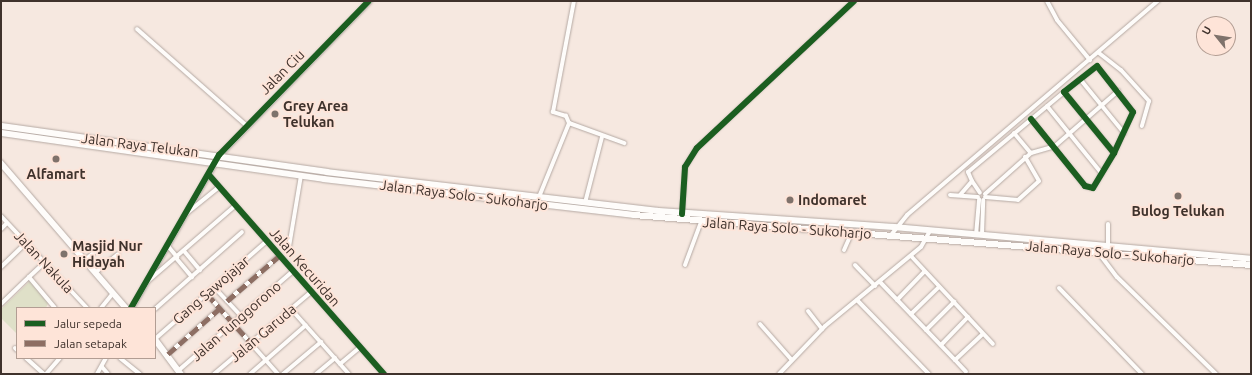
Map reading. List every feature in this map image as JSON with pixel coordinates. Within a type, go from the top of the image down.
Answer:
[{"type":"main road","name":"Jalan Raya Telukan","points":[[1,126],[219,155],[326,172]]},
{"type":"main road","name":"Jalan Raya Telukan","points":[[1,133],[324,179]]},
{"type":"main road","points":[[1,163],[125,307]]},
{"type":"main road","name":"Jalan Raya Solo - Sukoharjo","points":[[326,172],[585,202],[639,212]]},
{"type":"main road","points":[[360,183],[361,176]]},
{"type":"main road","name":"Jalan Raya Solo - Sukoharjo","points":[[324,179],[657,214],[701,222],[852,231],[928,239],[1104,250],[1152,250],[1251,259]]},
{"type":"main road","name":"Jalan Raya Solo - Sukoharjo","points":[[657,214],[682,214],[979,235],[1104,250],[1151,258],[1251,265]]},
{"type":"main road","points":[[1151,258],[1152,250]]},
{"type":"main road","points":[[156,340],[168,354],[180,372]]},
{"type":"street","name":"Jalan Ciu","points":[[132,307],[209,175],[219,155],[246,125],[369,1]]},
{"type":"street","points":[[574,1],[553,112],[566,116],[569,123],[602,137],[624,143]]},
{"type":"street","points":[[682,214],[685,167],[698,148],[854,1]]},
{"type":"street","points":[[1047,1],[1057,20],[1090,60]]},
{"type":"street","points":[[891,235],[894,228],[1158,1]]},
{"type":"street","points":[[137,29],[246,125]]},
{"type":"street","points":[[1099,53],[1121,70],[1149,101],[1142,126]]},
{"type":"street","points":[[979,235],[981,197],[968,172],[1014,133],[1031,119],[1047,106],[1064,92],[1080,79],[1097,66],[1134,112],[1102,174],[1093,188],[1088,189],[1031,119]]},
{"type":"street","points":[[1080,79],[1124,133]]},
{"type":"street","points":[[981,197],[1025,157],[1031,153],[1054,146],[1118,91]]},
{"type":"street","points":[[1064,92],[1114,153]]},
{"type":"street","points":[[1047,106],[1102,174]]},
{"type":"street","points":[[539,197],[569,123]]},
{"type":"street","points":[[1014,133],[1031,153]]},
{"type":"street","points":[[585,202],[602,137]]},
{"type":"street","points":[[950,195],[1018,200],[1039,181],[1025,157]]},
{"type":"street","name":"Jalan Kecuridan","points":[[209,175],[384,374]]},
{"type":"street","points":[[289,247],[301,176]]},
{"type":"street","points":[[960,195],[972,181]]},
{"type":"street","points":[[186,212],[219,187]]},
{"type":"street","points":[[146,282],[235,206]]},
{"type":"street","name":"Jalan Nakula","points":[[1,216],[86,307]]},
{"type":"street","points":[[685,265],[701,222]]},
{"type":"street","points":[[1,229],[7,223]]},
{"type":"street","points":[[1108,224],[1104,250],[1116,277],[1214,373]]},
{"type":"street","points":[[844,250],[852,231]]},
{"type":"street","points":[[779,374],[791,359],[822,329],[880,282],[928,239],[930,231]]},
{"type":"street","points":[[156,308],[242,232]]},
{"type":"street","name":"Gang Sawojajar","points":[[156,338],[267,241]]},
{"type":"street","points":[[1,267],[26,243]]},
{"type":"street","points":[[85,260],[103,244]]},
{"type":"street","points":[[167,245],[192,277]]},
{"type":"street","points":[[184,251],[200,270]]},
{"type":"street","points":[[96,272],[118,254]]},
{"type":"street","points":[[228,302],[279,256]]},
{"type":"street","points":[[910,256],[993,344]]},
{"type":"street","points":[[1,304],[44,262]]},
{"type":"street","points":[[855,265],[875,286]]},
{"type":"street","name":"Jalan Tunggorono","points":[[180,372],[233,323],[293,271]]},
{"type":"street","points":[[897,300],[924,272]]},
{"type":"street","points":[[29,276],[54,307]]},
{"type":"street","points":[[880,282],[966,372]]},
{"type":"street","points":[[214,287],[241,316]]},
{"type":"street","points":[[911,314],[939,287]]},
{"type":"street","points":[[1059,288],[1142,374]]},
{"type":"street","name":"Jalan Garuda","points":[[214,374],[311,292]]},
{"type":"street","points":[[102,307],[114,294]]},
{"type":"street","points":[[207,294],[278,374]]},
{"type":"street","points":[[857,300],[928,374]]},
{"type":"street","points":[[926,330],[954,302]]},
{"type":"street","points":[[168,354],[220,308]]},
{"type":"street","points":[[291,309],[348,374]]},
{"type":"street","points":[[808,311],[822,329]]},
{"type":"street","points":[[941,345],[968,318]]},
{"type":"street","points":[[760,324],[791,359]]},
{"type":"street","points":[[250,374],[306,326]]},
{"type":"street","points":[[955,360],[983,334]]},
{"type":"street","points":[[283,374],[321,342]]},
{"type":"street","points":[[340,364],[360,347]]},
{"type":"street","points":[[316,374],[335,358]]},
{"type":"street","points":[[27,359],[45,374],[58,359]]},
{"type":"street","points":[[97,374],[102,367],[105,359]]},
{"type":"street","points":[[121,359],[140,374]]},
{"type":"street","points":[[102,367],[108,374]]},
{"type":"green space","points":[[30,281],[48,303],[46,307],[16,307],[16,333],[1,318],[1,309]]},
{"type":"marked path","points":[[227,301],[279,256]]},
{"type":"marked path","points":[[207,294],[251,343]]},
{"type":"marked path","points":[[168,354],[220,308]]},
{"type":"cycle path","points":[[132,307],[219,155],[369,1]]},
{"type":"cycle path","points":[[682,214],[685,167],[697,148],[854,1]]},
{"type":"cycle path","points":[[1031,119],[1085,186],[1093,188],[1114,153],[1133,112],[1097,66],[1064,92],[1114,153]]},
{"type":"cycle path","points":[[209,175],[384,374]]},
{"type":"place","name":"Grey Area Telukan","points":[[275,114]]},
{"type":"place","name":"Alfamart","points":[[56,159]]},
{"type":"place","name":"Bulog Telukan","points":[[1178,196]]},
{"type":"place","name":"Indomaret","points":[[790,200]]},
{"type":"place","name":"Masjid Nur Hidayah","points":[[64,254]]}]
